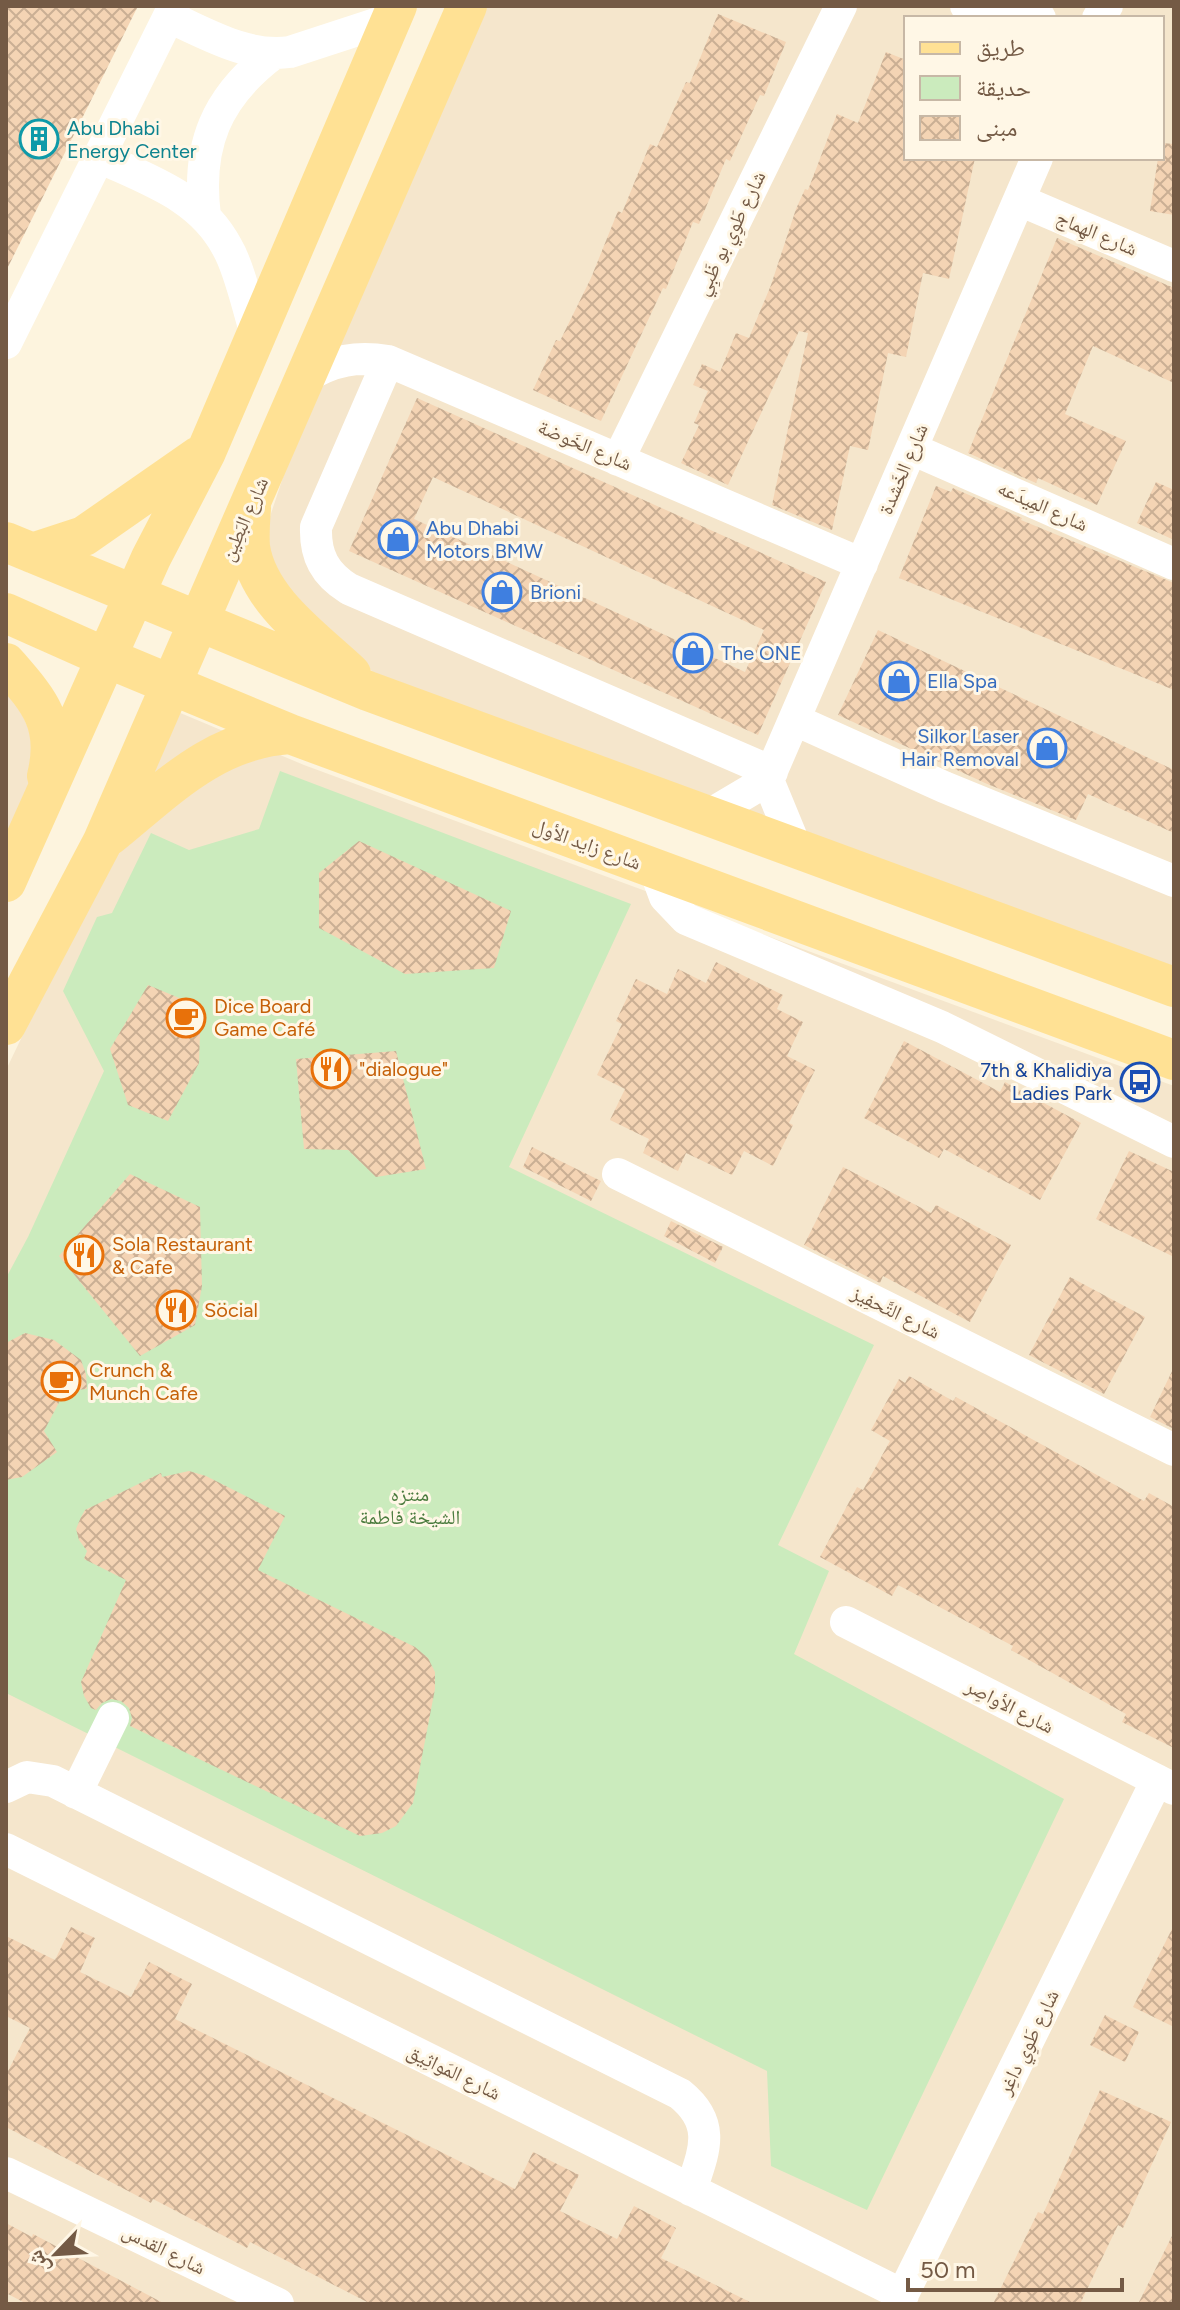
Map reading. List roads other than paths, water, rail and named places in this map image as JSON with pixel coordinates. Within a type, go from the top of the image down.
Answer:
[{"type":"main road","name":"شارع البَطِين","points":[[6,1025],[103,841],[467,6]]},
{"type":"main road","points":[[6,882],[134,596],[206,452],[394,12]]},
{"type":"main road","points":[[19,548],[84,536],[206,452]]},
{"type":"main road","points":[[251,503],[250,545],[262,581],[288,615],[368,691]]},
{"type":"main road","points":[[19,548],[368,691],[1174,987]]},
{"type":"main road","name":"شارع زايد الأول","points":[[6,613],[290,734],[1174,1060]]},
{"type":"main road","points":[[6,663],[38,701],[49,727],[51,755],[39,810]]},
{"type":"main road","points":[[103,841],[196,764],[241,744],[290,734]]},
{"type":"street","name":"شارع طَوِي بو ظَبِي","points":[[618,460],[841,6]]},
{"type":"street","points":[[966,6],[1028,16]]},
{"type":"street","points":[[11,334],[172,11],[245,50],[273,54],[290,52],[394,12]]},
{"type":"street","points":[[205,216],[202,170],[214,124],[238,85],[273,54]]},
{"type":"street","points":[[99,157],[180,195],[205,216],[228,247],[256,334]]},
{"type":"street","name":"شارع الخَشدة","points":[[770,776],[1036,160]]},
{"type":"street","name":"شارع الهِماج","points":[[1019,200],[1174,266]]},
{"type":"street","name":"شارع الخَوضة","points":[[306,377],[337,362],[371,358],[388,361],[862,564]]},
{"type":"street","points":[[388,361],[316,527],[318,552],[329,575],[349,589],[770,776],[796,848]]},
{"type":"street","name":"شارع المِيدَعه","points":[[912,449],[1174,564]]},
{"type":"street","points":[[795,720],[944,787],[1174,881]]},
{"type":"street","points":[[709,815],[770,776]]},
{"type":"street","points":[[655,870],[665,897],[686,919],[942,1027],[1174,1142]]},
{"type":"street","name":"شارع التَّحفِيز","points":[[618,1174],[1174,1450]]},
{"type":"street","name":"شارع الأواصِر","points":[[846,1622],[1165,1784]]},
{"type":"street","points":[[76,1793],[113,1718]]},
{"type":"street","points":[[6,1787],[27,1777],[41,1777],[680,2094],[700,2114],[704,2127],[705,2141],[691,2190]]},
{"type":"street","name":"شارع طَوِي داغِر","points":[[901,2300],[1165,1784]]},
{"type":"street","name":"شارع المَواثِيق","points":[[6,1849],[691,2190],[901,2300]]},
{"type":"street","name":"شارع القدس","points":[[6,2173],[278,2304]]},
{"type":"place","name":"Abu Dhabi Energy Center","points":[[39,139]]},
{"type":"place","name":"Abu Dhabi Motors BMW","points":[[398,539]]},
{"type":"place","name":"Brioni","points":[[502,592]]},
{"type":"place","name":"The ONE","points":[[693,653]]},
{"type":"place","name":"Ella Spa","points":[[899,681]]},
{"type":"place","name":"Silkor Laser Hair Removal","points":[[1047,748]]},
{"type":"place","name":"Dice Board Game Café","points":[[186,1018]]},
{"type":"place","name":"\"dialogue\"","points":[[331,1069]]},
{"type":"place","name":"7th & Khalidiya Ladies Park","points":[[1140,1082]]},
{"type":"place","name":"Sola Restaurant & Cafe","points":[[84,1255]]},
{"type":"place","name":"Söcial","points":[[176,1310]]},
{"type":"place","name":"Crunch & Munch Cafe","points":[[61,1381]]},
{"type":"park label","name":"منتزه الشيخة فاطمة","points":[[410,1506]]}]
